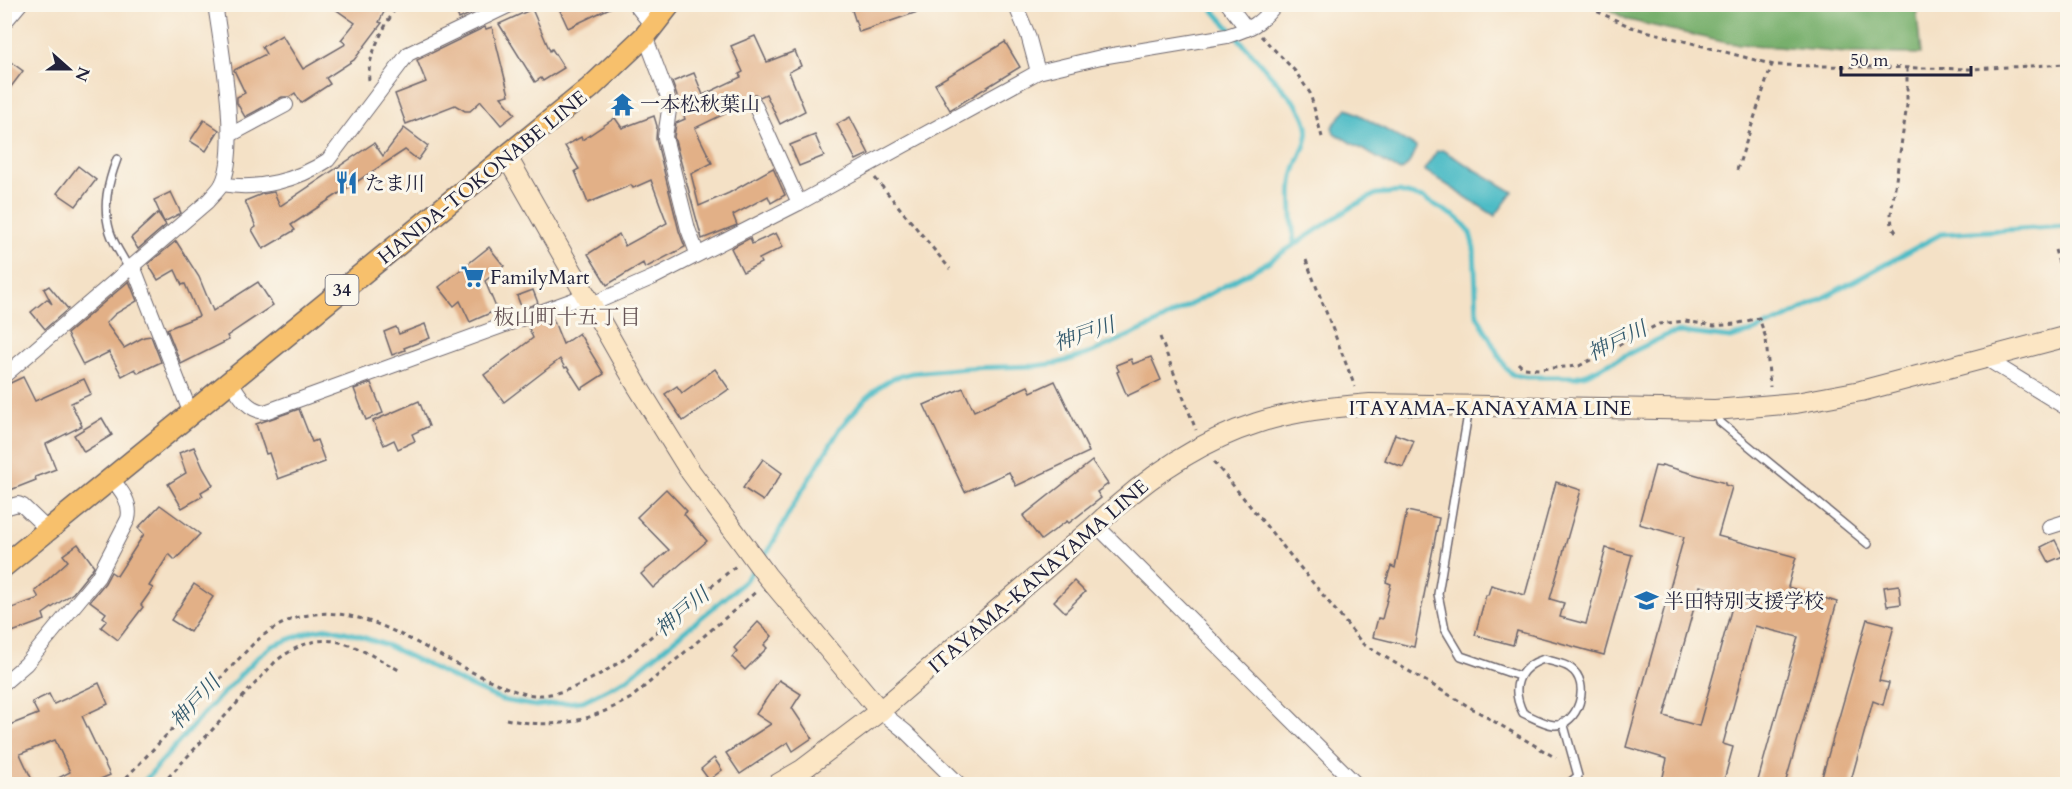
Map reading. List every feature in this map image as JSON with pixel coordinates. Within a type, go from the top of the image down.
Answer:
[{"type":"main road","name":"HANDA-TOKONABE LINE","points":[[4,566],[590,88],[649,31],[670,4]]},
{"type":"main road","points":[[507,157],[590,299],[638,387],[690,471],[768,578],[880,711]]},
{"type":"main road","name":"ITAYAMA-KANAYAMA LINE","points":[[778,784],[802,770],[880,711],[1125,498],[1164,470],[1203,447],[1258,423],[1330,407],[1358,405],[1715,410],[1796,403],[1861,391],[2067,336]]},
{"type":"street","points":[[4,23],[20,4]]},
{"type":"street","points":[[4,376],[207,202],[222,184],[229,162],[230,135],[215,4]]},
{"type":"street","points":[[222,184],[239,188],[295,178],[314,169],[328,160],[408,54],[512,4]]},
{"type":"street","points":[[635,4],[649,31],[667,94],[669,110],[664,137],[688,228],[697,253]]},
{"type":"street","points":[[1015,4],[1028,34],[1038,72]]},
{"type":"street","points":[[1228,4],[1249,28]]},
{"type":"street","points":[[231,382],[247,406],[258,412],[265,412],[654,277],[865,168],[1038,72],[1101,57],[1227,36],[1262,22],[1276,4]]},
{"type":"street","points":[[754,103],[799,203]]},
{"type":"street","points":[[230,135],[286,105]]},
{"type":"street","points":[[131,268],[191,414]]},
{"type":"street","points":[[1985,358],[2067,409]]},
{"type":"street","points":[[4,683],[26,664],[98,577],[129,513],[122,492],[111,478]]},
{"type":"street","points":[[4,507],[18,504],[23,506],[48,530]]},
{"type":"street","points":[[2049,527],[2067,521]]},
{"type":"street","points":[[1096,525],[1356,784]]},
{"type":"street","points":[[880,711],[906,732],[958,784]]},
{"type":"lane","points":[[117,159],[107,183],[106,198],[110,231],[131,268]]},
{"type":"lane","points":[[1469,405],[1438,594],[1445,629],[1461,656],[1519,676]]},
{"type":"lane","points":[[1715,410],[1720,422],[1868,544]]},
{"type":"lane","points":[[1544,659],[1570,667],[1580,682],[1581,701],[1577,710],[1563,722],[1554,725],[1523,713],[1517,702],[1516,693],[1519,676],[1534,662],[1544,659]]},
{"type":"lane","points":[[1563,722],[1578,776],[1568,784]]},
{"type":"path","points":[[380,90],[369,81],[368,72],[384,28],[398,4]]},
{"type":"path","points":[[1581,4],[1631,27],[1772,64],[1970,69],[2067,64]]},
{"type":"path","points":[[1249,28],[1295,71],[1310,93],[1322,137]]},
{"type":"path","points":[[1737,170],[1772,64]]},
{"type":"path","points":[[1896,232],[1892,226],[1892,203],[1907,105],[1907,68]]},
{"type":"path","points":[[865,168],[950,270]]},
{"type":"path","points":[[2055,250],[2067,292]]},
{"type":"path","points":[[1306,260],[1357,392],[1358,405]]},
{"type":"path","points":[[1518,363],[1523,368],[1539,369],[1578,366],[1592,361],[1659,324],[1685,321],[1714,326],[1759,318],[1766,338],[1770,369],[1768,405]]},
{"type":"path","points":[[1160,337],[1203,447],[1363,644],[1556,758]]},
{"type":"path","points":[[120,784],[253,644],[268,631],[294,618],[324,612],[352,616],[421,644],[468,671],[503,686],[530,694],[556,693],[603,673],[623,660],[750,554]]},
{"type":"path","points":[[506,719],[529,724],[551,724],[594,716],[631,698],[768,578]]},
{"type":"path","points":[[162,784],[276,661],[291,650],[314,641],[336,640],[349,644],[401,671]]},
{"type":"green space","points":[[1601,5],[1916,5],[1921,54],[1847,53],[1727,43],[1628,20]]},
{"type":"water","points":[[1347,108],[1416,147],[1413,157],[1405,167],[1400,171],[1334,133],[1332,127]]},
{"type":"water","points":[[1442,150],[1513,192],[1495,216],[1424,170],[1437,151]]},
{"type":"building","points":[[328,4],[388,4],[379,22],[382,23],[354,60],[326,78],[330,84],[301,103],[295,93],[289,97],[282,97],[245,117],[237,103],[237,97],[245,93],[234,70],[266,54],[262,47],[282,35],[303,69],[346,44],[341,40],[355,23]]},
{"type":"building","points":[[454,4],[478,4],[480,9],[459,19]]},
{"type":"building","points":[[557,4],[618,4],[568,28]]},
{"type":"building","points":[[850,4],[932,4],[932,7],[859,32]]},
{"type":"building","points":[[532,9],[550,51],[552,49],[564,68],[543,81],[541,78],[535,82],[499,24]]},
{"type":"building","points":[[485,27],[486,29],[492,27],[509,95],[501,97],[515,114],[501,125],[481,101],[470,111],[465,111],[455,105],[406,124],[395,94],[426,82],[417,60]]},
{"type":"building","points":[[755,36],[767,62],[795,51],[801,66],[789,72],[805,111],[780,124],[766,94],[760,97],[755,94],[750,95],[746,98],[745,104],[695,128],[712,163],[691,174],[699,206],[729,193],[773,168],[785,195],[771,203],[768,196],[733,215],[737,225],[702,239],[674,137],[676,123],[685,119],[672,82],[694,73],[703,95],[741,77],[739,74],[743,72],[731,46]]},
{"type":"building","points":[[1005,42],[1020,67],[950,110],[935,84]]},
{"type":"building","points":[[4,57],[23,71],[4,96]]},
{"type":"building","points":[[654,116],[657,126],[656,139],[685,247],[645,268],[643,263],[607,285],[588,254],[619,234],[625,246],[667,223],[651,180],[633,188],[631,185],[588,203],[575,171],[579,169],[565,146],[581,137],[582,140],[615,118],[622,128]]},
{"type":"building","points":[[850,117],[869,154],[856,160],[837,124]]},
{"type":"building","points":[[204,120],[219,130],[206,151],[190,141]]},
{"type":"building","points":[[404,128],[428,146],[418,160],[405,150],[291,225],[295,230],[263,249],[252,230],[256,227],[245,201],[274,192],[280,206],[374,143],[383,156]]},
{"type":"building","points":[[815,135],[824,156],[799,166],[790,145]]},
{"type":"building","points":[[78,166],[96,180],[76,206],[57,193]]},
{"type":"building","points":[[171,192],[181,213],[164,222],[154,200]]},
{"type":"building","points":[[158,213],[166,225],[138,249],[131,238]]},
{"type":"building","points":[[776,233],[783,247],[759,259],[761,263],[743,272],[731,248],[750,238],[752,244]]},
{"type":"building","points":[[176,241],[199,277],[213,311],[258,282],[273,305],[227,336],[229,340],[181,364],[167,329],[199,316],[185,284],[182,285],[175,270],[158,280],[148,264]]},
{"type":"building","name":"FamilyMart","points":[[489,247],[504,266],[485,281],[497,310],[470,322],[460,301],[454,306],[439,287]]},
{"type":"building","points":[[129,281],[137,301],[115,314],[106,323],[124,348],[144,337],[151,336],[161,362],[138,373],[135,369],[122,376],[109,352],[83,365],[67,334]]},
{"type":"building","points":[[49,286],[68,309],[45,329],[31,312],[47,299],[52,304],[44,289]]},
{"type":"building","points":[[533,290],[538,303],[522,309],[517,296]]},
{"type":"building","points":[[553,319],[563,344],[579,333],[604,374],[581,389],[560,359],[504,402],[484,375],[533,338],[528,326]]},
{"type":"building","points":[[425,324],[430,338],[392,355],[384,332],[396,327],[399,334]]},
{"type":"building","points":[[1151,357],[1161,380],[1127,396],[1116,365],[1131,359],[1133,364]]},
{"type":"building","points":[[715,369],[729,389],[683,421],[665,394],[677,386],[682,393]]},
{"type":"building","points":[[23,377],[35,401],[84,379],[91,394],[71,403],[82,426],[46,444],[56,469],[8,491],[4,483],[4,386]]},
{"type":"building","points":[[1055,381],[1089,452],[1016,486],[1009,472],[965,492],[924,405],[963,388],[974,411],[1028,386],[1031,392]]},
{"type":"building","points":[[371,383],[383,413],[366,420],[354,389]]},
{"type":"building","points":[[419,401],[429,426],[412,434],[415,441],[398,449],[394,440],[384,445],[373,421]]},
{"type":"building","points":[[299,409],[312,442],[317,440],[325,462],[278,479],[269,453],[266,454],[256,424]]},
{"type":"building","points":[[102,418],[112,435],[84,452],[74,435]]},
{"type":"building","points":[[1395,434],[1414,441],[1403,467],[1385,460]]},
{"type":"building","points":[[194,447],[213,485],[201,492],[203,496],[182,508],[168,484],[186,473],[179,453]]},
{"type":"building","points":[[763,459],[782,473],[763,501],[743,488]]},
{"type":"building","points":[[1092,461],[1108,484],[1097,492],[1101,498],[1069,523],[1067,521],[1041,540],[1023,516]]},
{"type":"building","points":[[1662,465],[1732,487],[1718,536],[1796,557],[1788,587],[1837,602],[1785,784],[1757,784],[1798,637],[1755,626],[1723,744],[1733,747],[1723,784],[1675,784],[1662,781],[1667,759],[1626,747],[1684,537],[1639,524],[1655,466],[1661,467]],"holes":[[[1700,586],[1735,596],[1699,726],[1664,716]]]},
{"type":"building","points":[[1556,482],[1581,490],[1550,599],[1564,603],[1560,617],[1586,624],[1606,548],[1632,555],[1604,655],[1517,631],[1513,645],[1475,635],[1491,585],[1525,595]]},
{"type":"building","points":[[666,489],[687,511],[684,514],[707,541],[653,588],[641,574],[669,550],[637,517]]},
{"type":"building","points":[[160,505],[200,534],[175,560],[169,554],[149,586],[153,588],[141,605],[143,607],[118,640],[101,627],[107,620],[103,617],[106,613],[90,601],[111,572],[117,576],[144,534],[138,528]]},
{"type":"building","points":[[1407,511],[1439,518],[1414,647],[1373,637],[1378,618],[1382,619],[1391,584],[1386,582],[1391,566],[1395,568]]},
{"type":"building","points":[[2055,540],[2063,556],[2049,562],[2041,547]]},
{"type":"building","points":[[78,544],[94,566],[73,593],[43,614],[45,620],[4,635],[4,611],[39,598],[35,591],[68,561],[63,555]]},
{"type":"building","points":[[1074,581],[1085,592],[1065,612],[1054,601]]},
{"type":"building","points":[[194,584],[213,597],[190,632],[171,620]]},
{"type":"building","points":[[1899,585],[1901,604],[1887,606],[1884,587]]},
{"type":"building","points":[[1867,619],[1894,626],[1879,681],[1889,683],[1883,705],[1873,701],[1850,784],[1820,784]]},
{"type":"building","points":[[758,622],[772,636],[764,645],[767,648],[745,670],[732,657],[737,651],[734,648]]},
{"type":"building","points":[[779,680],[801,694],[792,708],[812,738],[793,751],[788,742],[740,774],[726,753],[771,724],[756,714]]},
{"type":"building","points":[[99,683],[108,704],[82,716],[110,775],[89,784],[47,784],[70,772],[55,740],[20,754],[34,784],[13,784],[4,766],[4,721],[7,726],[38,714],[32,702],[49,694],[54,704]]},
{"type":"building","points":[[714,758],[722,770],[709,780],[701,769]]},
{"type":"waterway","points":[[1208,4],[1298,106],[1304,117],[1307,126],[1306,142],[1296,166],[1291,191],[1294,244]]},
{"type":"waterway","name":"神戸川","points":[[142,784],[205,712],[258,657],[272,646],[311,631],[328,628],[386,645],[502,700],[536,706],[583,701],[627,679],[744,582],[770,548],[841,427],[866,398],[893,378],[912,373],[967,368],[1035,366],[1058,363],[1088,354],[1153,325],[1268,262],[1353,206],[1376,194],[1399,192],[1423,198],[1464,224],[1470,233],[1474,248],[1477,315],[1505,367],[1513,375],[1526,377],[1575,377],[1587,374],[1669,334],[1680,332],[1730,338],[1749,333],[1784,319],[1941,234],[2068,226]]},
{"type":"place","name":"一本松秋葉山","points":[[622,104]]},
{"type":"place","name":"たま川","points":[[347,183]]},
{"type":"place","name":"FamilyMart","points":[[472,277]]},
{"type":"place","name":"半田特別支援学校","points":[[1646,601]]},
{"type":"district","name":"板山町十五丁目","points":[[567,317]]}]
